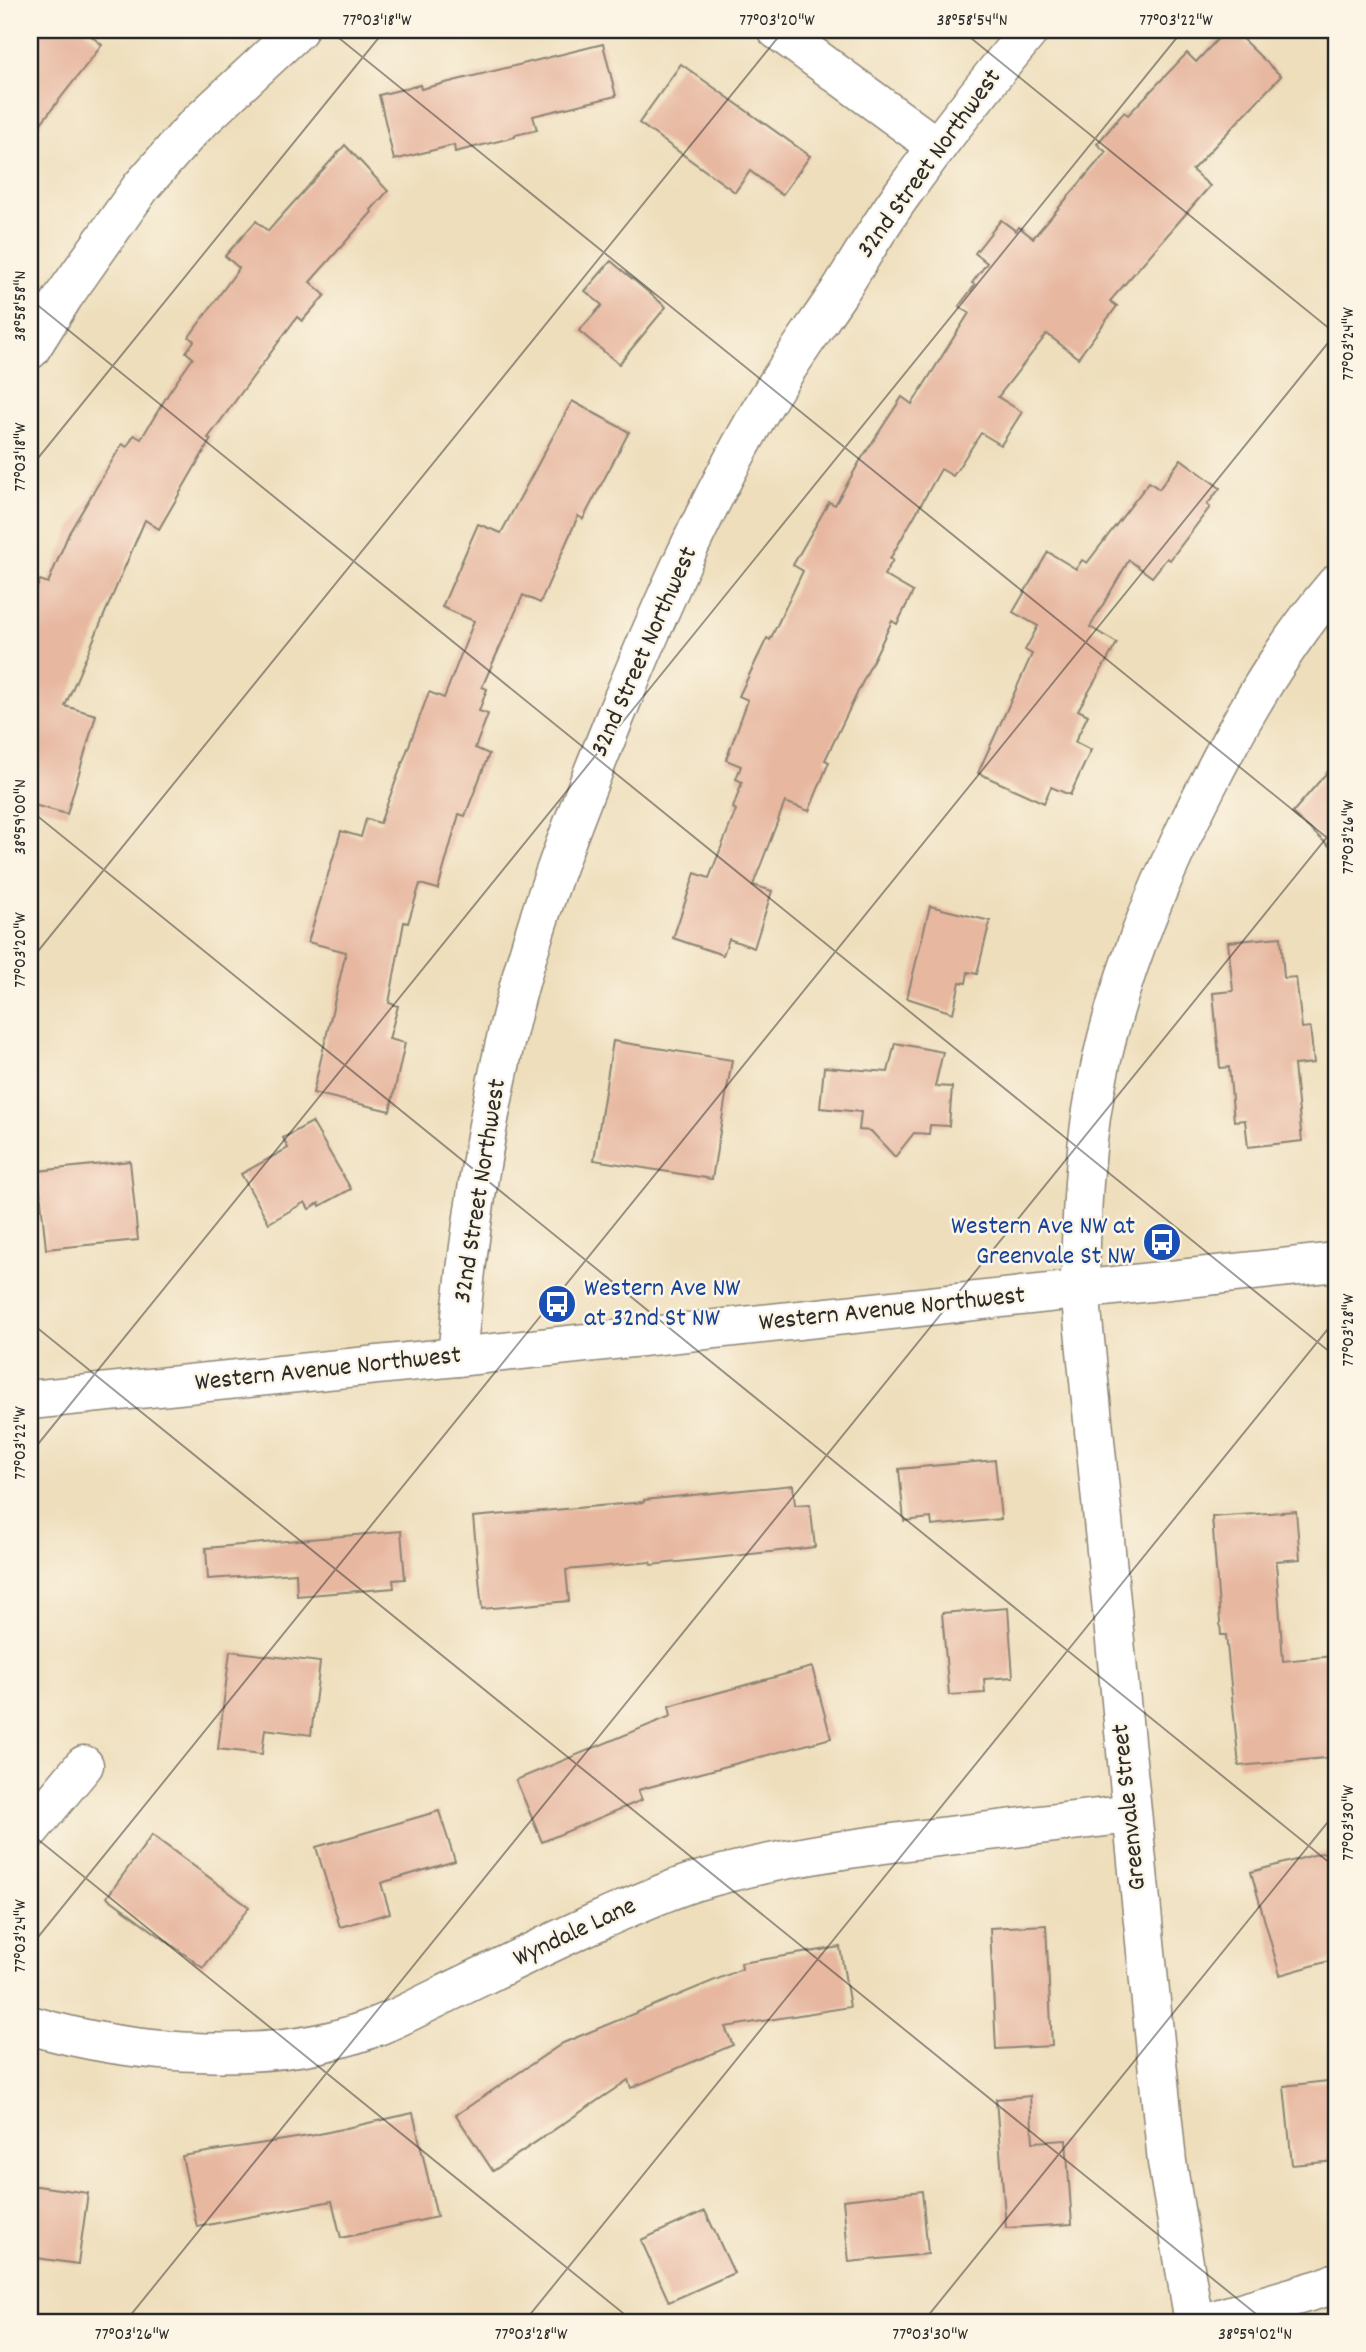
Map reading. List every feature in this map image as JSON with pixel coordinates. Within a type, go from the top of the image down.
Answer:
[{"type":"street","points":[[30,350],[94,252],[141,187],[193,128],[298,30]]},
{"type":"street","points":[[777,30],[937,147]]},
{"type":"street","name":"32nd Street Northwest","points":[[457,1357],[464,1273],[476,1198],[519,988],[544,902],[593,772],[672,581],[754,421],[900,197],[1030,30]]},
{"type":"street","name":"Greenvale Street","points":[[1194,2322],[1167,2162],[1131,1814],[1080,1290],[1081,1212],[1092,1113],[1101,1064],[1115,1007],[1141,933],[1185,828],[1238,726],[1280,658],[1336,584]]},
{"type":"street","name":"Western Avenue Northwest","points":[[30,1400],[457,1357],[1336,1262]]},
{"type":"street","points":[[30,1830],[84,1765]]},
{"type":"street","name":"Wyndale Lane","points":[[30,2025],[57,2034],[192,2052],[268,2051],[324,2042],[379,2026],[571,1933],[693,1882],[763,1864],[848,1849],[1131,1814]]},
{"type":"street","points":[[1207,2322],[1324,2288],[1336,2282]]},
{"type":"building","points":[[30,30],[84,30],[102,45],[30,137]]},
{"type":"building","points":[[1226,30],[1233,30],[1281,76],[1192,170],[1210,186],[1110,301],[1117,306],[1078,358],[1047,334],[998,397],[1022,412],[1001,445],[981,433],[953,476],[941,469],[890,559],[893,560],[884,575],[913,592],[897,624],[892,621],[825,760],[829,762],[809,811],[785,802],[753,885],[772,891],[754,948],[729,939],[723,955],[673,938],[695,873],[709,878],[736,810],[733,808],[742,782],[736,779],[741,766],[726,760],[748,700],[739,696],[803,571],[793,565],[829,502],[835,505],[902,397],[912,404],[969,313],[959,306],[987,263],[975,253],[1001,220],[1016,231],[1019,227],[1033,238],[1106,152],[1097,144],[1124,112],[1128,115],[1187,53],[1196,62]]},
{"type":"building","points":[[603,44],[616,96],[533,116],[537,130],[515,137],[455,152],[454,145],[394,160],[379,95],[420,85],[421,89]]},
{"type":"building","points":[[681,64],[810,156],[782,195],[750,171],[735,192],[639,123]]},
{"type":"building","points":[[345,145],[388,191],[310,282],[325,295],[302,321],[297,317],[208,438],[211,439],[159,529],[145,520],[65,706],[96,715],[67,814],[30,804],[30,605],[40,580],[48,583],[69,533],[122,444],[127,447],[134,435],[141,439],[193,358],[186,352],[194,341],[189,337],[239,268],[225,256],[256,221],[268,231]]},
{"type":"building","points":[[611,261],[666,307],[619,364],[579,331],[602,305],[585,291]]},
{"type":"building","points":[[572,401],[629,432],[583,519],[578,516],[540,603],[523,595],[482,687],[487,689],[479,711],[488,714],[475,748],[489,754],[465,816],[459,814],[438,889],[420,884],[408,923],[404,922],[389,1003],[398,1006],[389,1039],[405,1043],[390,1111],[313,1093],[346,952],[308,942],[341,831],[361,837],[366,819],[380,823],[429,692],[444,698],[474,621],[442,607],[478,524],[501,533]]},
{"type":"building","points":[[1181,459],[1220,488],[1207,505],[1210,507],[1170,560],[1167,558],[1152,577],[1129,560],[1090,627],[1117,643],[1078,710],[1088,715],[1075,742],[1091,750],[1070,795],[1051,787],[1044,803],[978,773],[1032,654],[1025,650],[1038,626],[1013,612],[1048,552],[1076,569],[1082,560],[1087,563],[1149,482],[1159,489]]},
{"type":"building","points":[[1336,762],[1336,852],[1292,813]]},
{"type":"building","points":[[930,906],[990,921],[977,974],[968,972],[966,983],[960,982],[953,1013],[907,998]]},
{"type":"building","points":[[1281,937],[1284,978],[1296,977],[1302,1028],[1310,1027],[1314,1063],[1294,1065],[1302,1141],[1248,1147],[1245,1120],[1234,1121],[1229,1067],[1220,1068],[1213,993],[1233,991],[1228,942]]},
{"type":"building","points":[[613,1041],[732,1060],[712,1179],[594,1160]]},
{"type":"building","points":[[895,1043],[943,1052],[935,1086],[952,1087],[949,1126],[930,1125],[929,1134],[914,1133],[895,1157],[871,1131],[859,1130],[861,1112],[820,1108],[824,1067],[888,1072]]},
{"type":"building","points":[[312,1122],[351,1189],[320,1206],[319,1203],[309,1209],[305,1202],[269,1223],[241,1174],[288,1148],[283,1138]]},
{"type":"building","points":[[130,1161],[138,1240],[46,1249],[38,1171]]},
{"type":"building","points":[[995,1460],[1001,1519],[932,1526],[931,1518],[904,1521],[899,1469]]},
{"type":"building","points":[[793,1485],[795,1505],[810,1504],[815,1547],[651,1565],[650,1562],[566,1570],[569,1601],[482,1609],[473,1517]]},
{"type":"building","points":[[1296,1511],[1300,1559],[1276,1561],[1283,1661],[1333,1656],[1336,1685],[1336,1757],[1239,1766],[1226,1635],[1221,1635],[1212,1517]]},
{"type":"building","points":[[401,1531],[405,1579],[393,1580],[394,1588],[297,1596],[296,1573],[208,1579],[206,1548]]},
{"type":"building","points":[[1008,1608],[1013,1677],[984,1679],[985,1693],[949,1695],[942,1613]]},
{"type":"building","points":[[230,1651],[320,1662],[311,1735],[265,1729],[262,1754],[218,1749]]},
{"type":"building","points":[[812,1667],[831,1738],[638,1790],[642,1800],[542,1842],[516,1780],[671,1716],[669,1706]]},
{"type":"building","points":[[439,1811],[455,1861],[381,1883],[390,1913],[340,1927],[316,1847]]},
{"type":"building","points":[[152,1835],[249,1907],[203,1968],[107,1897]]},
{"type":"building","points":[[1336,1849],[1336,1959],[1280,1975],[1251,1872]]},
{"type":"building","points":[[1046,1925],[1052,2046],[996,2049],[990,1928]]},
{"type":"building","points":[[840,1947],[850,2007],[725,2027],[733,2045],[631,2088],[628,2080],[493,2171],[456,2115],[563,2043],[742,1969],[741,1963]]},
{"type":"building","points":[[1336,2080],[1336,2161],[1292,2165],[1284,2086]]},
{"type":"building","points":[[1030,2096],[1033,2142],[1066,2140],[1072,2224],[1006,2228],[996,2099]]},
{"type":"building","points":[[413,2113],[437,2217],[341,2238],[332,2201],[197,2227],[182,2156],[315,2135]]},
{"type":"building","points":[[30,2185],[88,2193],[78,2264],[30,2257]]},
{"type":"building","points":[[922,2191],[928,2254],[849,2262],[843,2200]]},
{"type":"building","points":[[705,2211],[734,2273],[669,2302],[641,2240]]},
{"type":"place","name":"Western Ave NW at Greenvale St NW","points":[[1162,1242]]},
{"type":"place","name":"Western Ave NW at 32nd St NW","points":[[557,1304]]}]
